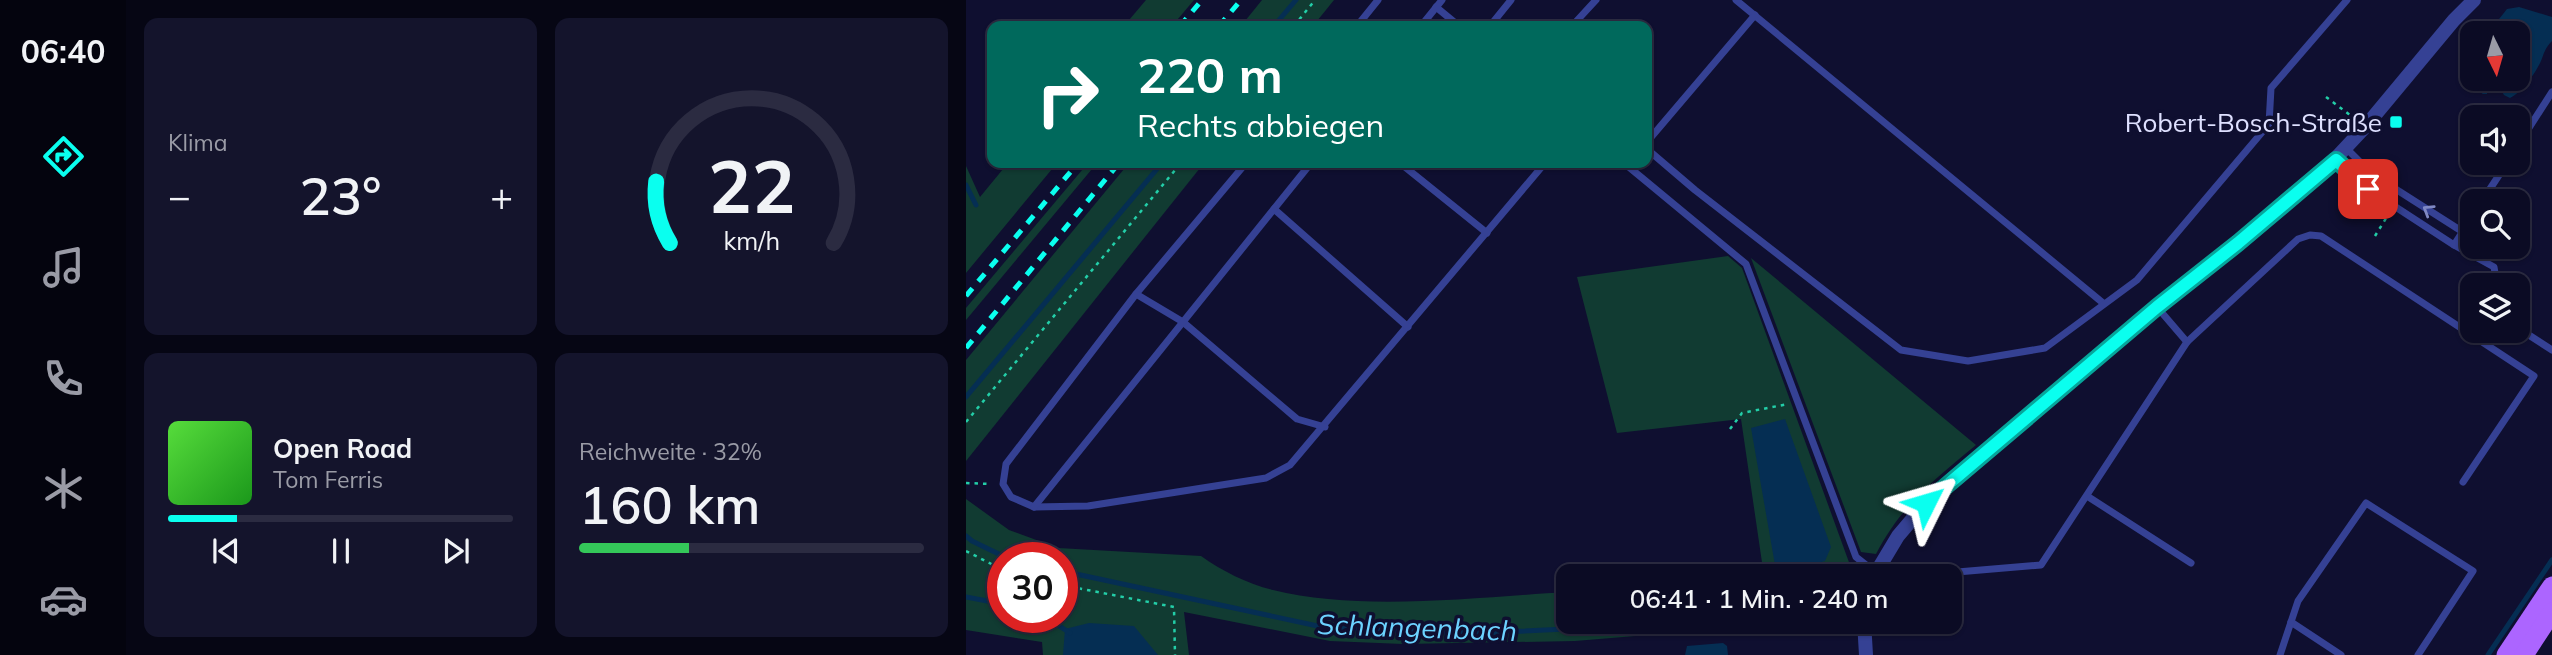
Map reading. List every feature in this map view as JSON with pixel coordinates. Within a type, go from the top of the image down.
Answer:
[{"type":"main road","points":[[2506,655],[2552,586]]},
{"type":"main road","points":[[2524,655],[2552,612]]},
{"type":"street","points":[[2454,20],[2467,0]]},
{"type":"street","points":[[1881,564],[1898,536],[1926,503],[2157,307],[2336,160],[2474,0]]},
{"type":"street","points":[[1865,634],[1866,655]]},
{"type":"lane","points":[[1361,21],[1378,0]]},
{"type":"lane","points":[[1425,21],[1442,0]]},
{"type":"lane","points":[[1494,21],[1511,0]]},
{"type":"lane","points":[[1577,21],[1596,0]]},
{"type":"lane","points":[[1736,0],[2103,303]]},
{"type":"lane","points":[[1652,153],[1695,190],[1901,350],[1968,361],[2045,348],[2137,280],[2269,124],[2271,88],[2347,0]]},
{"type":"lane","points":[[1436,7],[1453,21]]},
{"type":"lane","points":[[1652,136],[1755,15]]},
{"type":"lane","points":[[2530,126],[2552,92]]},
{"type":"lane","points":[[2346,148],[2372,174],[2460,230]]},
{"type":"lane","points":[[2336,160],[2368,189],[2454,245],[2494,267],[2495,273]]},
{"type":"lane","points":[[1242,168],[1136,294],[1006,464],[1003,484],[1011,497],[1034,507],[1088,506],[1266,478],[1290,465],[1325,427],[1541,168]]},
{"type":"lane","points":[[1034,507],[1307,168]]},
{"type":"lane","points":[[1406,168],[1487,233]]},
{"type":"lane","points":[[1630,168],[1746,264],[1856,557],[1864,564]]},
{"type":"lane","points":[[1274,209],[1408,327]]},
{"type":"lane","points":[[1962,572],[2041,565],[2187,342],[2298,239],[2310,235],[2321,236],[2533,376],[2463,482]]},
{"type":"lane","points":[[2454,245],[2460,236]]},
{"type":"lane","points":[[1136,294],[1183,322],[1297,419],[1325,427]]},
{"type":"lane","points":[[2157,307],[2187,342]]},
{"type":"lane","points":[[2530,336],[2552,351]]},
{"type":"lane","points":[[2087,496],[2191,563]]},
{"type":"lane","points":[[2280,655],[2298,601],[2366,503],[2473,571],[2418,655]]},
{"type":"lane","points":[[2291,622],[2341,655]]},
{"type":"path","points":[[1298,21],[1315,0]]},
{"type":"path","points":[[2326,97],[2365,127]]},
{"type":"path","points":[[966,422],[1177,168]]},
{"type":"path","points":[[2375,236],[2394,206]]},
{"type":"path","points":[[1730,429],[1742,413],[1798,402]]},
{"type":"path","points":[[966,483],[1003,484]]},
{"type":"path","points":[[966,551],[987,562]]},
{"type":"path","points":[[1078,588],[1174,607],[1175,655]]},
{"type":"green space","points":[[1146,0],[1194,0],[1176,21],[1128,21]]},
{"type":"green space","points":[[1262,0],[1334,0],[1317,21],[1245,21]]},
{"type":"green space","points":[[966,166],[980,197],[1004,168],[1053,168],[966,273]]},
{"type":"green space","points":[[1084,168],[1093,168],[966,320],[966,308]]},
{"type":"green space","points":[[1125,168],[1200,168],[966,461],[966,360]]},
{"type":"green space","points":[[1728,256],[1742,268],[1850,564],[1762,564],[1741,419],[1617,433],[1577,277]]},
{"type":"green space","points":[[1751,258],[1976,445],[1908,507],[1876,554],[1861,552]]},
{"type":"green space","points":[[966,499],[1009,530],[1042,542],[987,542],[987,633],[1078,633],[1078,549],[1201,556],[1226,572],[1254,584],[1307,597],[1381,602],[1556,593],[1556,634],[1660,634],[1575,641],[1403,644],[1330,641],[1184,612],[1189,655],[1043,655],[1042,642],[966,630]]},
{"type":"water","points":[[2519,7],[2552,17],[2552,41],[2530,79],[2530,21],[2498,21],[2507,9]]},
{"type":"water","points":[[2502,91],[2520,91],[2510,98]]},
{"type":"water","points":[[1785,419],[1831,547],[1825,561],[1814,564],[1775,564],[1751,428]]},
{"type":"water","points":[[1089,623],[1134,626],[1158,655],[1063,655],[1065,633],[1078,633],[1078,626]]},
{"type":"water","points":[[1723,643],[1727,646],[1728,655],[1685,655],[1687,646]]},
{"type":"waterway","name":"Schlangenbach","points":[[1278,21],[1296,0]]},
{"type":"waterway","name":"Schlangenbach","points":[[966,397],[1158,168]]},
{"type":"waterway","points":[[966,185],[976,205]]},
{"type":"waterway","name":"Schlangenbach","points":[[966,536],[987,548]]},
{"type":"waterway","points":[[2488,655],[2552,560]]},
{"type":"waterway","name":"Schlangenbach","points":[[1078,574],[1327,628],[1483,633],[1556,630]]},
{"type":"waterway","name":"Schlangenbach","points":[[966,597],[987,601]]},
{"type":"railway","points":[[1184,21],[1202,0]]},
{"type":"railway","points":[[1223,21],[1241,0]]},
{"type":"railway","points":[[966,296],[1074,168]]},
{"type":"railway","points":[[966,348],[1115,168]]},
{"type":"place","name":"Robert-Bosch-Straße","points":[[2396,122]]},
{"type":"route","points":[[1926,503],[2157,307],[2336,160],[2368,189]]}]
